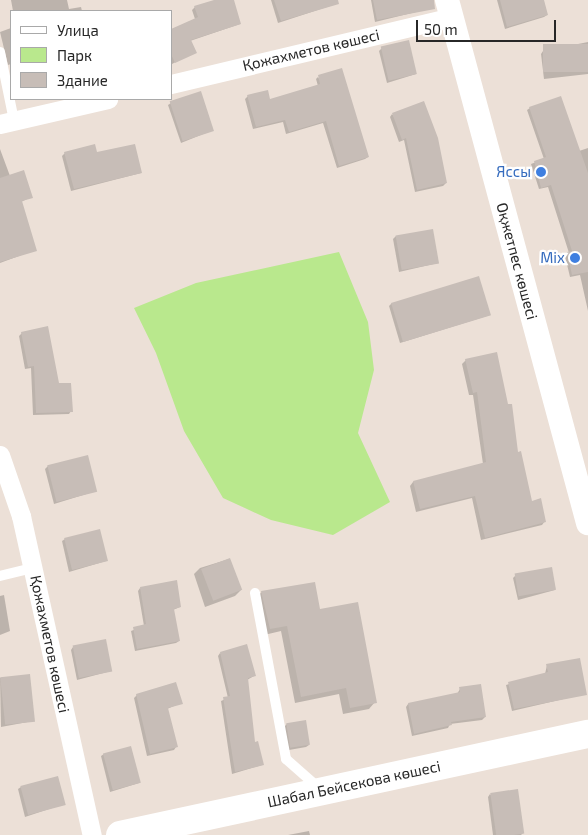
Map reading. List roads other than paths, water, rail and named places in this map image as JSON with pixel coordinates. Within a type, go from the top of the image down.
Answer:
[{"type":"main road","name":"Шабал Бейсекова көшесі","points":[[120,835],[588,734]]},
{"type":"street","name":"Қожахметов көшесі","points":[[172,84],[449,8]]},
{"type":"street","name":"Оқжетпес көшесі","points":[[449,8],[588,522]]},
{"type":"street","points":[[7,123],[104,100]]},
{"type":"street","name":"Қожахметов көшесі","points":[[0,455],[21,516],[92,835]]},
{"type":"lane","points":[[0,52],[7,123]]},
{"type":"lane","points":[[0,576],[33,568]]},
{"type":"lane","points":[[255,594],[286,759],[322,791]]},
{"type":"place","name":"Яссы","points":[[541,172]]},
{"type":"place","name":"Mix","points":[[575,258]]}]
